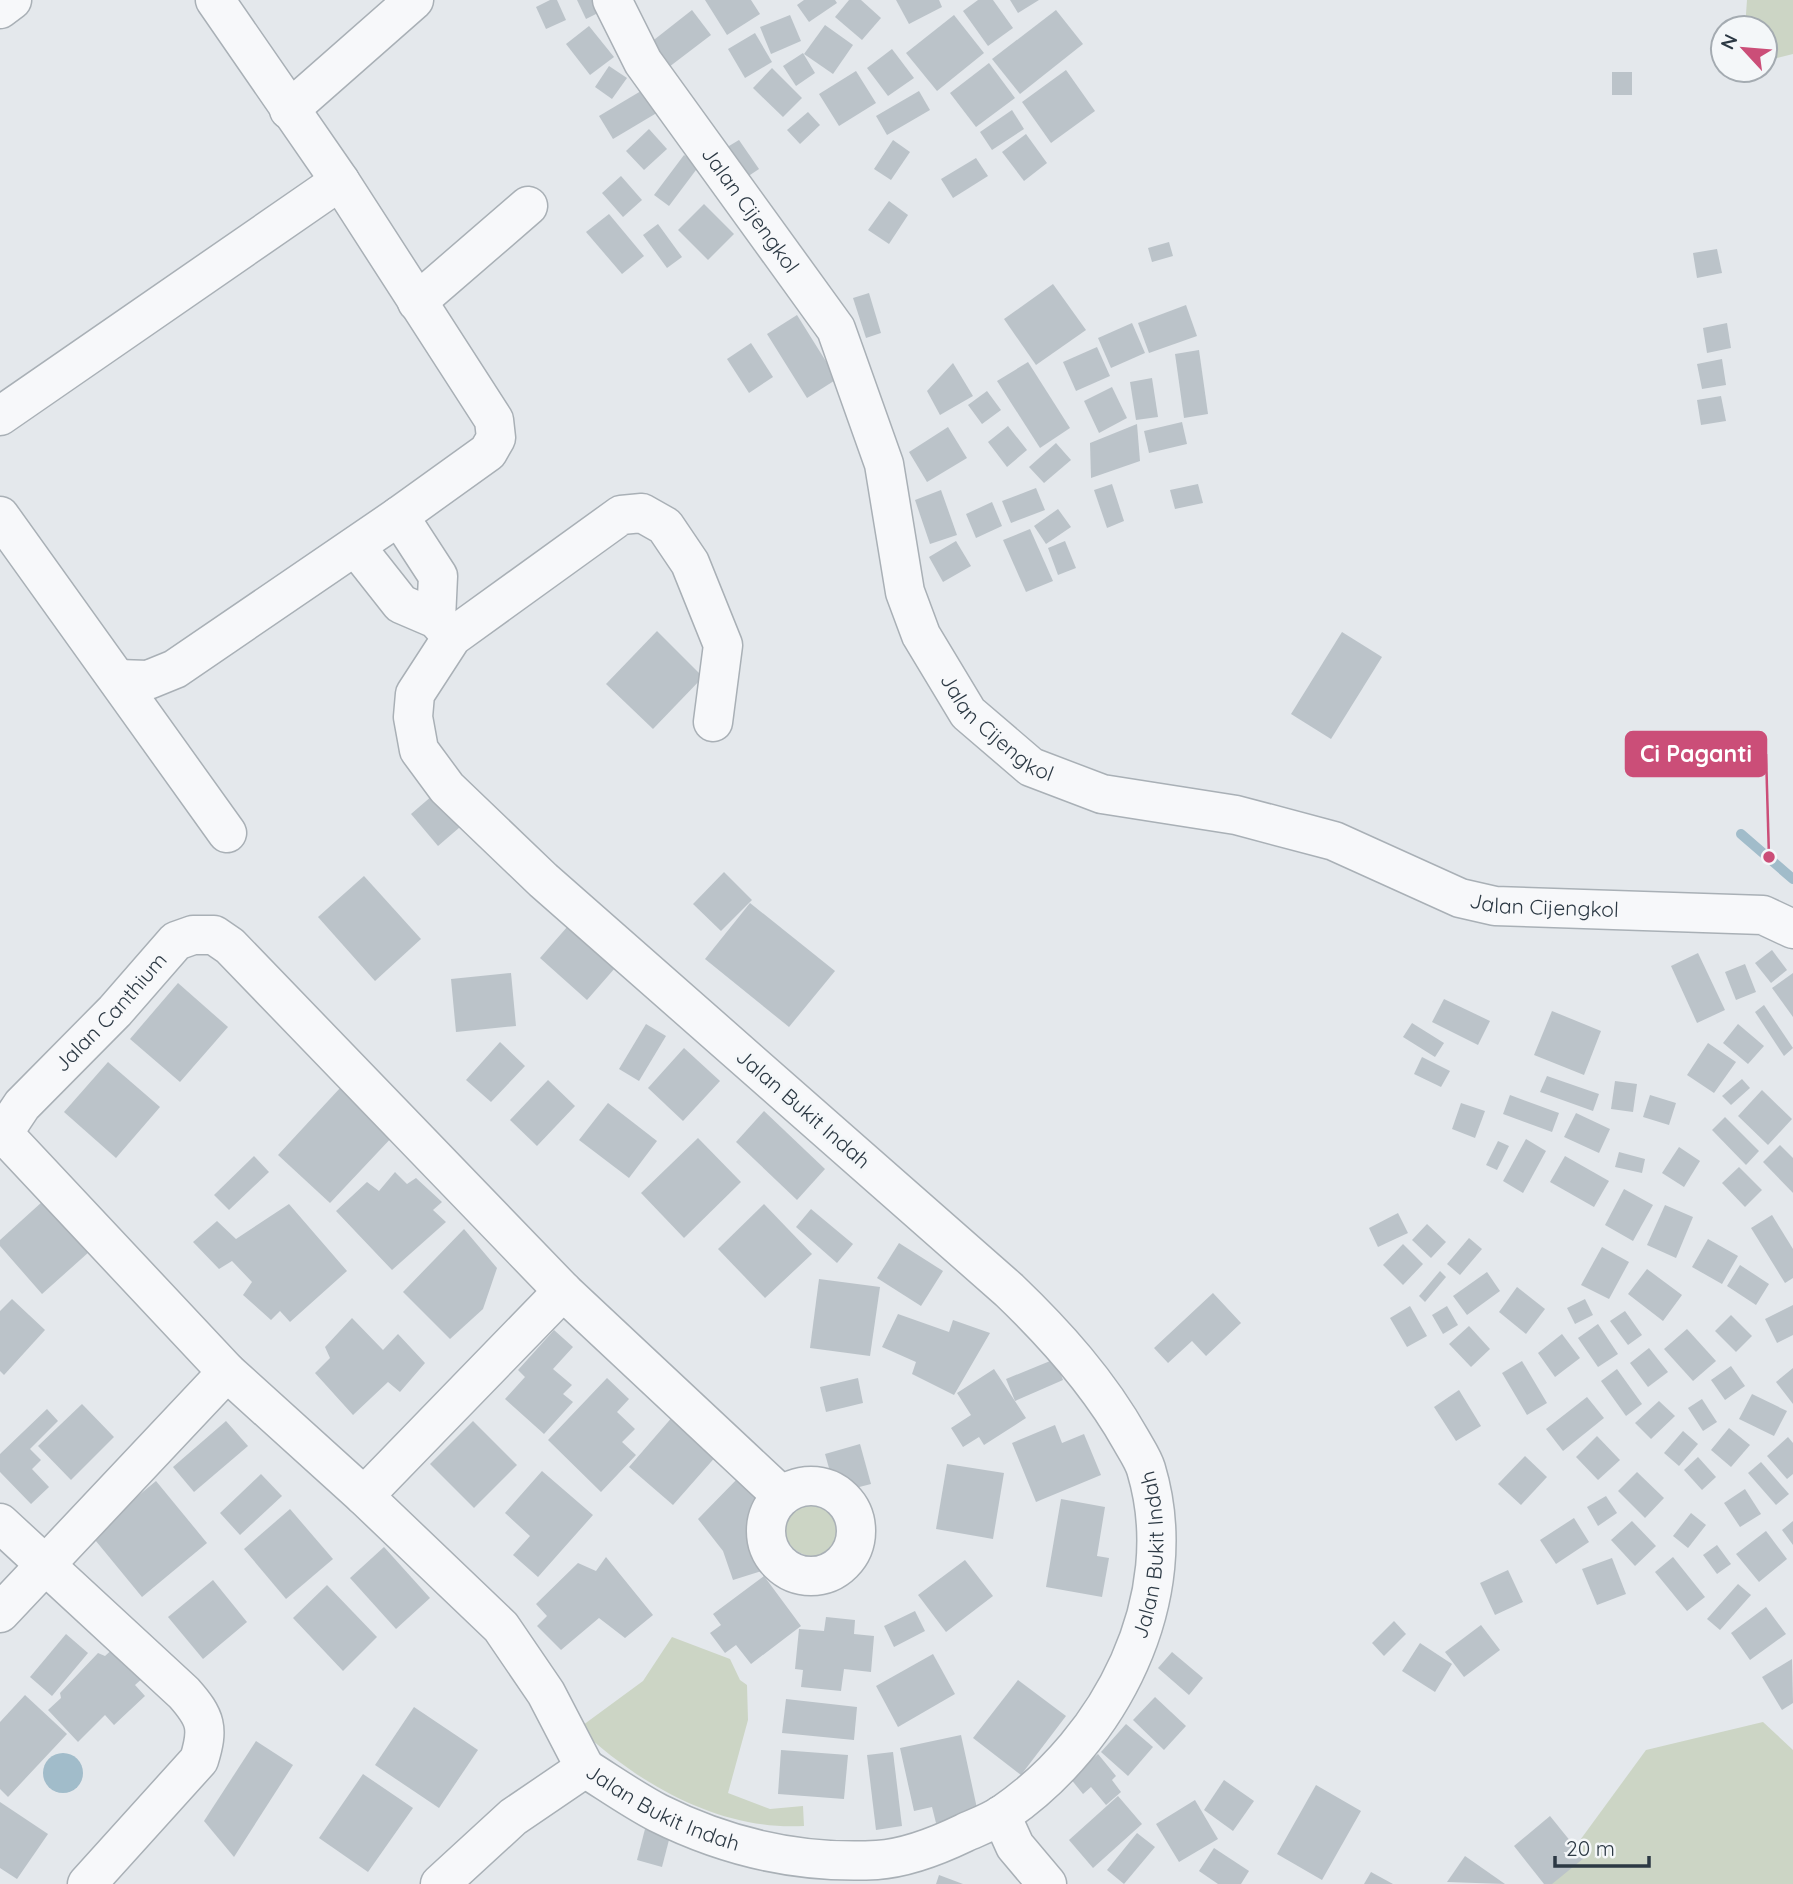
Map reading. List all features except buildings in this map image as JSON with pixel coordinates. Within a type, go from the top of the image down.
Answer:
[{"type":"street","points":[[0,9],[12,0]]},
{"type":"street","points":[[118,679],[148,680],[174,670],[400,516],[488,452],[496,438],[494,420],[340,181],[215,0]]},
{"type":"street","points":[[289,110],[414,0]]},
{"type":"street","name":"Jalan Cijengkol","points":[[612,0],[643,62],[836,329],[884,464],[905,592],[920,635],[968,713],[1031,767],[1102,794],[1236,815],[1334,841],[1460,898],[1494,906],[1763,915],[1793,929]]},
{"type":"street","points":[[0,416],[340,181]]},
{"type":"street","points":[[417,302],[528,206]]},
{"type":"street","points":[[444,628],[621,516],[642,513],[666,526],[690,563],[723,645],[713,722]]},
{"type":"street","points":[[0,516],[228,833]]},
{"type":"street","points":[[400,516],[438,576],[444,628]]},
{"type":"street","points":[[356,547],[401,604],[444,628]]},
{"type":"street","name":"Jalan Bukit Indah","points":[[440,1884],[513,1817],[585,1768],[658,1813],[735,1843],[795,1857],[878,1860],[911,1854],[1002,1815],[1052,1775],[1101,1714],[1129,1663],[1152,1601],[1157,1550],[1155,1507],[1145,1466],[1119,1419],[1096,1387],[1034,1313],[553,889],[447,788],[419,750],[413,717],[415,694],[444,628]]},
{"type":"street","name":"Jalan Canthium","points":[[5,1125],[115,1011],[176,941],[193,935],[214,935],[230,946],[563,1291]]},
{"type":"street","points":[[5,1125],[227,1372],[364,1496],[501,1627],[546,1693],[585,1768]]},
{"type":"street","points":[[364,1496],[563,1291],[782,1496]]},
{"type":"street","points":[[0,1613],[227,1372]]},
{"type":"street","points":[[0,1523],[184,1693],[201,1713],[206,1736],[199,1760],[87,1884]]},
{"type":"street","points":[[1002,1815],[1015,1846],[1047,1884]]},
{"type":"green space","points":[[1747,0],[1793,0],[1793,54],[1779,58],[1779,14],[1746,14]]},
{"type":"green space","points":[[812,1497],[842,1508],[845,1521],[832,1553],[816,1556],[803,1554],[793,1548],[787,1538],[785,1527],[788,1516],[797,1505]]},
{"type":"green space","points":[[672,1637],[730,1659],[740,1680],[747,1685],[748,1720],[728,1793],[770,1809],[803,1806],[804,1826],[773,1826],[742,1821],[682,1800],[627,1768],[579,1728],[643,1681]]},
{"type":"green space","points":[[1763,1722],[1793,1750],[1793,1884],[1548,1884],[1646,1750]]},
{"type":"water","points":[[63,1753],[77,1759],[83,1773],[77,1787],[63,1793],[49,1787],[43,1773],[49,1759]]},
{"type":"waterway","points":[[1741,834],[1793,879]]},
{"type":"place","name":"Ci Paganti","points":[[1769,857]]}]
